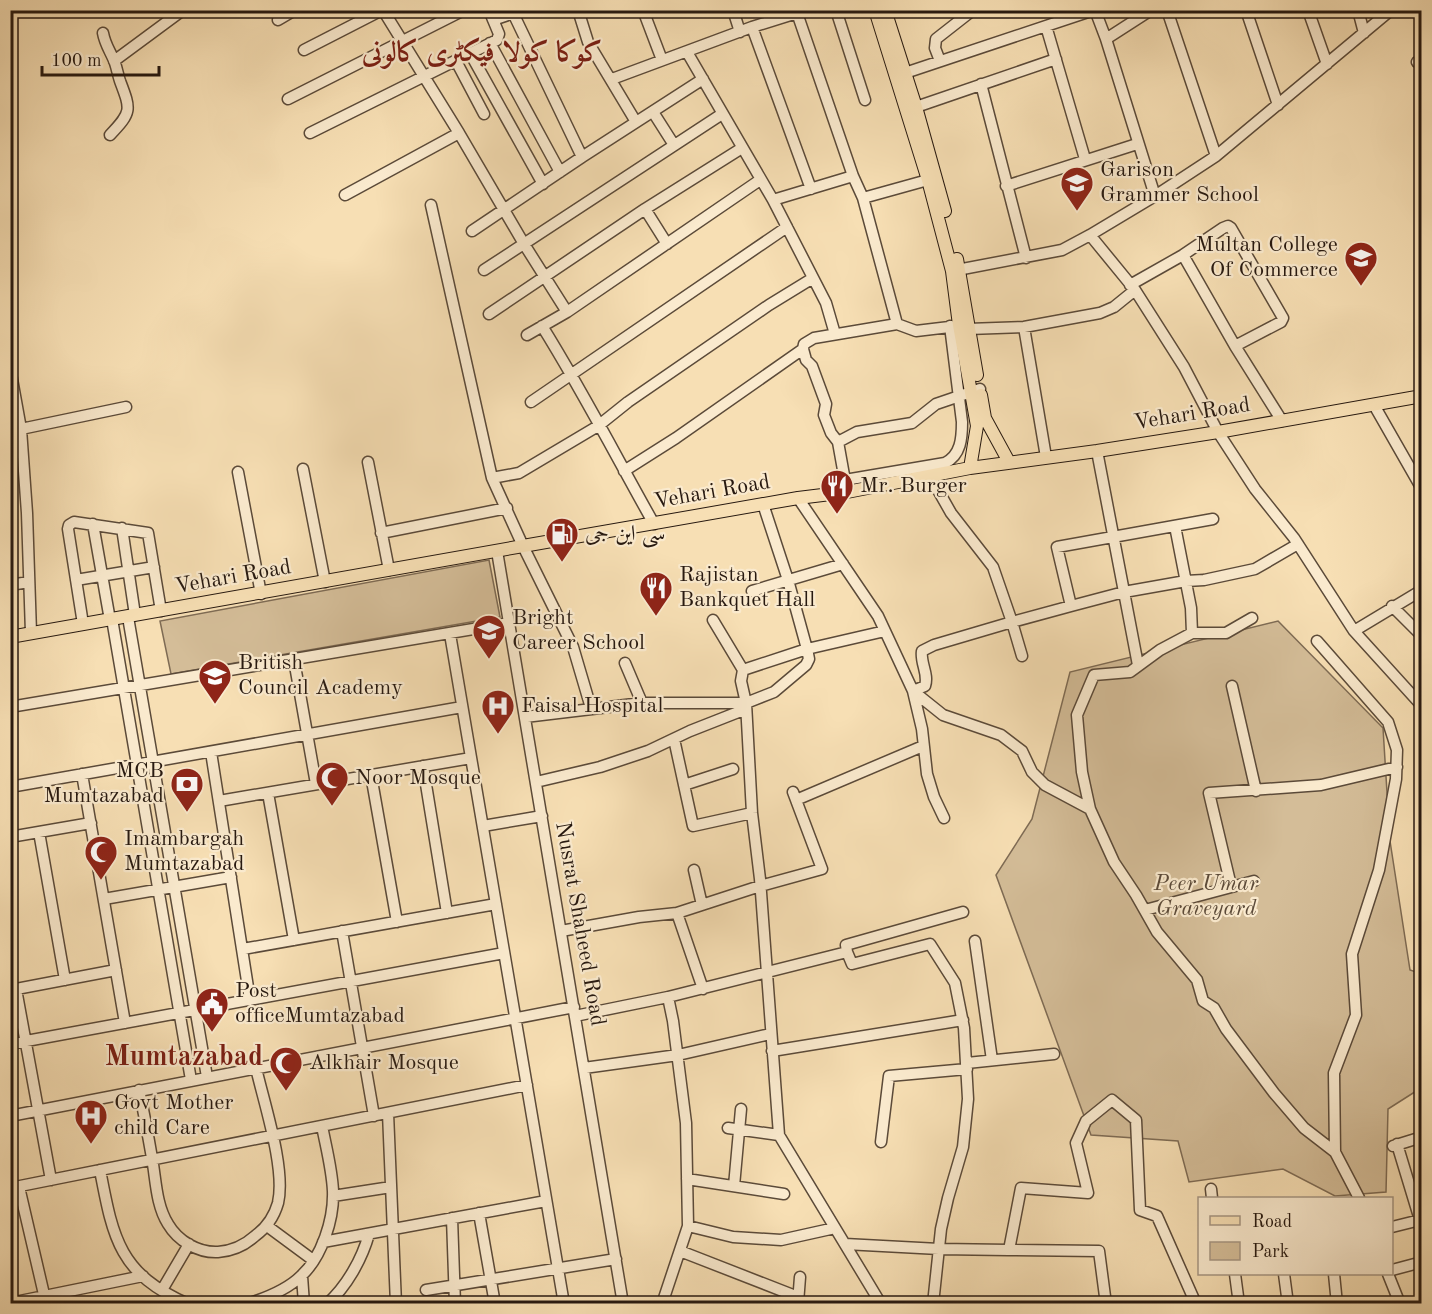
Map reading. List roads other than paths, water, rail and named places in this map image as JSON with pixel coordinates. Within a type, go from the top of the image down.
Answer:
[{"type":"main road","points":[[875,10],[932,179]]},
{"type":"main road","points":[[885,10],[916,107],[956,270],[961,326],[976,390],[985,418],[1009,462]]},
{"type":"main road","points":[[970,468],[977,426],[976,390]]},
{"type":"main road","name":"Vehari Road","points":[[10,637],[798,498],[846,486],[1097,451],[1422,396]]},
{"type":"street","points":[[114,61],[183,10]]},
{"type":"street","points":[[278,20],[295,10]]},
{"type":"street","points":[[304,50],[382,10],[567,312]]},
{"type":"street","points":[[288,99],[464,10]]},
{"type":"street","points":[[578,10],[588,42],[636,122]]},
{"type":"street","points":[[643,10],[662,60]]},
{"type":"street","points":[[733,10],[740,32]]},
{"type":"street","points":[[836,10],[866,100]]},
{"type":"street","points":[[940,61],[934,43],[973,10]]},
{"type":"street","points":[[905,73],[1095,10],[1155,196]]},
{"type":"street","points":[[1106,39],[1151,10]]},
{"type":"street","points":[[1167,10],[1216,156]]},
{"type":"street","points":[[1246,10],[1278,105]]},
{"type":"street","points":[[1308,10],[1327,64]]},
{"type":"street","points":[[1358,10],[1364,33]]},
{"type":"street","points":[[956,270],[1062,250],[1090,235],[1216,156],[1391,10]]},
{"type":"street","points":[[310,133],[490,44],[499,38],[491,15],[517,12],[582,157]]},
{"type":"street","points":[[612,79],[796,12],[862,198],[897,324]]},
{"type":"street","points":[[1046,26],[1085,159]]},
{"type":"street","points":[[752,27],[811,189]]},
{"type":"street","points":[[103,33],[105,44],[129,101],[128,111],[120,125],[110,135]]},
{"type":"street","points":[[490,44],[560,172]]},
{"type":"street","points":[[687,52],[773,200],[826,303],[835,334]]},
{"type":"street","points":[[470,53],[543,184]]},
{"type":"street","points":[[916,107],[1056,59]]},
{"type":"street","points":[[456,61],[484,114]]},
{"type":"street","points":[[472,231],[703,79]]},
{"type":"street","points":[[981,84],[1026,258]]},
{"type":"street","points":[[652,112],[674,145]]},
{"type":"street","points":[[484,270],[722,114]]},
{"type":"street","points":[[345,195],[459,133]]},
{"type":"street","points":[[1006,186],[1137,144]]},
{"type":"street","points":[[489,314],[645,209],[742,148]]},
{"type":"street","points":[[773,200],[853,176]]},
{"type":"street","points":[[862,198],[932,179]]},
{"type":"street","points":[[527,335],[567,312],[760,180]]},
{"type":"street","points":[[431,205],[492,478],[573,646],[591,708]]},
{"type":"street","points":[[645,209],[667,244]]},
{"type":"street","points":[[624,471],[676,438],[803,349],[804,344],[814,338],[897,324],[916,331],[961,326],[1024,327],[1101,313],[1114,308],[1133,288],[1228,226],[1283,318],[1281,322],[1235,346]]},
{"type":"street","points":[[531,402],[787,227]]},
{"type":"street","points":[[1090,235],[1133,288],[1184,367],[1218,432],[1255,489],[1298,544],[1354,631],[1422,706]]},
{"type":"street","points":[[1183,255],[1235,346],[1282,421]]},
{"type":"street","points":[[492,478],[519,473],[598,426],[628,402],[769,305],[813,278]]},
{"type":"street","points":[[542,326],[572,374],[598,426],[654,524]]},
{"type":"street","points":[[803,349],[826,404],[824,415],[831,433],[838,442],[846,486],[927,467],[951,460],[956,455],[962,436],[957,396],[961,326]]},
{"type":"street","points":[[1024,327],[1046,457]]},
{"type":"street","points":[[10,368],[21,429],[31,633]]},
{"type":"street","points":[[838,442],[857,432],[912,423],[936,404],[976,390]]},
{"type":"street","points":[[1374,405],[1422,489]]},
{"type":"street","points":[[21,429],[126,407]]},
{"type":"street","points":[[1097,451],[1138,665]]},
{"type":"street","points":[[368,462],[389,570]]},
{"type":"street","points":[[303,469],[326,582]]},
{"type":"street","points":[[238,472],[261,594]]},
{"type":"street","points":[[930,476],[951,513],[993,567],[1022,656]]},
{"type":"street","points":[[798,498],[878,616],[913,691],[922,729],[927,774],[944,818]]},
{"type":"street","points":[[536,782],[600,767],[648,751],[774,692],[806,665],[809,659],[807,649],[764,504]]},
{"type":"street","points":[[381,533],[507,508]]},
{"type":"street","points":[[1071,606],[1057,547],[1213,519]]},
{"type":"street","points":[[83,624],[69,525],[74,522],[148,533],[160,611]]},
{"type":"street","points":[[93,524],[124,688],[191,1080]]},
{"type":"street","points":[[1175,526],[1191,608],[1192,633]]},
{"type":"street","points":[[122,528],[140,685],[207,1077]]},
{"type":"street","points":[[913,691],[925,686],[927,681],[921,656],[926,647],[1124,592],[1204,580],[1255,569],[1298,544]]},
{"type":"street","name":"Nusrat Shaheed Road","points":[[497,551],[623,1304]]},
{"type":"street","points":[[752,591],[843,564]]},
{"type":"street","points":[[76,580],[154,567]]},
{"type":"street","points":[[10,585],[29,582]]},
{"type":"street","points":[[1354,631],[1422,590]]},
{"type":"street","points":[[1392,606],[1422,636]]},
{"type":"street","points":[[1252,618],[1226,633],[1192,633],[1160,650],[1130,672],[1094,675],[1077,715],[1082,772],[1090,809],[1114,862],[1146,910],[1157,932],[1197,980],[1203,1001],[1214,1008],[1226,1029],[1274,1093],[1304,1128],[1335,1152],[1358,1197]]},
{"type":"street","points":[[713,620],[743,670],[741,681],[746,706],[779,1135],[881,1304]]},
{"type":"street","points":[[10,707],[509,624]]},
{"type":"street","points":[[743,670],[807,649],[885,631]]},
{"type":"street","points":[[450,634],[564,1304]]},
{"type":"street","points":[[1317,641],[1388,722],[1397,750],[1396,779],[1379,870],[1352,954],[1356,1015],[1334,1073],[1335,1152]]},
{"type":"street","points":[[294,660],[316,784]]},
{"type":"street","points":[[625,663],[642,704]]},
{"type":"street","points":[[1232,686],[1256,790]]},
{"type":"street","points":[[913,691],[943,715],[1001,735],[1022,751],[1032,772],[1045,785],[1090,809]]},
{"type":"street","points":[[525,717],[642,704],[746,706]]},
{"type":"street","points":[[10,787],[462,707]]},
{"type":"street","points":[[674,739],[693,826],[753,813]]},
{"type":"street","points":[[561,931],[639,916],[677,914],[760,885],[822,869],[795,796],[923,746]]},
{"type":"street","points":[[211,752],[250,1000]]},
{"type":"street","points":[[219,801],[471,758]]},
{"type":"street","points":[[423,766],[447,913]]},
{"type":"street","points":[[1231,886],[1209,793],[1322,785],[1397,767]]},
{"type":"street","points":[[684,785],[733,769]]},
{"type":"street","points":[[82,774],[125,1023]]},
{"type":"street","points":[[371,775],[397,922]]},
{"type":"street","points":[[268,793],[294,940]]},
{"type":"street","points":[[483,826],[542,816]]},
{"type":"street","points":[[10,837],[91,823]]},
{"type":"street","points":[[39,832],[64,980]]},
{"type":"street","points":[[694,870],[702,905]]},
{"type":"street","points":[[104,899],[231,877]]},
{"type":"street","points":[[1146,910],[1254,881]]},
{"type":"street","points":[[243,949],[496,904]]},
{"type":"street","points":[[943,1304],[933,1303],[939,1249],[948,1198],[963,1147],[968,1099],[963,1020],[955,982],[930,944],[852,964],[846,945],[963,912]]},
{"type":"street","points":[[677,914],[703,989]]},
{"type":"street","points":[[342,931],[374,1116]]},
{"type":"street","points":[[975,941],[992,1060]]},
{"type":"street","points":[[10,1116],[515,1018],[574,1012],[668,997],[847,952]]},
{"type":"street","points":[[10,1044],[504,953]]},
{"type":"street","points":[[51,1180],[26,1042],[13,989],[116,970]]},
{"type":"street","points":[[662,1304],[688,1226],[686,1123],[674,1021],[668,997]]},
{"type":"street","points":[[772,1051],[963,1020]]},
{"type":"street","points":[[584,1068],[678,1055],[770,1034]]},
{"type":"street","points":[[881,1142],[889,1076],[967,1066],[992,1060],[1054,1054]]},
{"type":"street","points":[[140,1090],[161,1210],[168,1225],[189,1244],[207,1252],[229,1250],[248,1242],[267,1226],[278,1202],[279,1186],[272,1136],[256,1068]]},
{"type":"street","points":[[44,1300],[15,1188],[527,1085]]},
{"type":"street","points":[[1009,1250],[1021,1188],[1088,1193],[1076,1143],[1086,1121],[1112,1100],[1136,1120],[1140,1210],[1157,1216],[1196,1304]]},
{"type":"street","points":[[734,1186],[733,1129],[741,1109]]},
{"type":"street","points":[[388,1113],[396,1304]]},
{"type":"street","points":[[247,1304],[277,1292],[302,1276],[323,1242],[333,1196],[322,1126]]},
{"type":"street","points":[[733,1129],[779,1135]]},
{"type":"street","points":[[1393,1227],[1421,1219],[1395,1145],[1422,1137]]},
{"type":"street","points":[[100,1170],[107,1207],[118,1244],[128,1261],[168,1296],[188,1304]]},
{"type":"street","points":[[687,1179],[784,1194]]},
{"type":"street","points":[[333,1196],[392,1187]]},
{"type":"street","points":[[323,1242],[546,1201]]},
{"type":"street","points":[[480,1213],[495,1304]]},
{"type":"street","points":[[452,1218],[455,1304]]},
{"type":"street","points":[[267,1226],[313,1260]]},
{"type":"street","points":[[688,1226],[733,1237],[782,1240],[835,1228]]},
{"type":"street","points":[[327,1304],[350,1276],[365,1248],[369,1234]]},
{"type":"street","points":[[168,1296],[189,1244]]},
{"type":"street","points":[[845,1244],[939,1249],[1099,1251],[1106,1304]]},
{"type":"street","points":[[680,1251],[798,1300],[800,1277]]},
{"type":"street","points":[[426,1290],[616,1259]]},
{"type":"street","points":[[1393,1270],[1422,1262]]},
{"type":"street","points":[[1235,1275],[1239,1304]]},
{"type":"street","points":[[1284,1275],[1288,1304]]},
{"type":"street","points":[[1334,1275],[1337,1304]]},
{"type":"street","points":[[1388,1275],[1400,1304]]},
{"type":"street","points":[[10,1303],[44,1300],[143,1276]]},
{"type":"street","points":[[302,1276],[304,1304]]},
{"type":"place","name":"Garison Grammer School","points":[[1077,212]]},
{"type":"place","name":"Multan College Of Commerce","points":[[1361,287]]},
{"type":"place","name":"Mr. Burger","points":[[837,515]]},
{"type":"place","name":"سی این جی","points":[[562,563]]},
{"type":"place","name":"Rajistan Bankquet Hall","points":[[656,617]]},
{"type":"place","name":"Bright Career School","points":[[489,660]]},
{"type":"place","name":"British Council Academy","points":[[215,705]]},
{"type":"place","name":"Faisal Hospital","points":[[498,735]]},
{"type":"place","name":"Noor Mosque","points":[[332,807]]},
{"type":"place","name":"MCB Mumtazabad","points":[[187,813]]},
{"type":"place","name":"Imambargah Mumtazabad","points":[[101,881]]},
{"type":"place","name":"Post officeMumtazabad","points":[[212,1033]]},
{"type":"place","name":"Alkhair Mosque","points":[[286,1092]]},
{"type":"place","name":"Govt Mother child Care","points":[[91,1145]]},
{"type":"district","name":"کوکا کولا فیکٹری کالونی","points":[[482,54]]},
{"type":"district","name":"Mumtazabad","points":[[184,1058]]},
{"type":"park label","name":"Peer Umar Graveyard","points":[[1206,896]]}]
